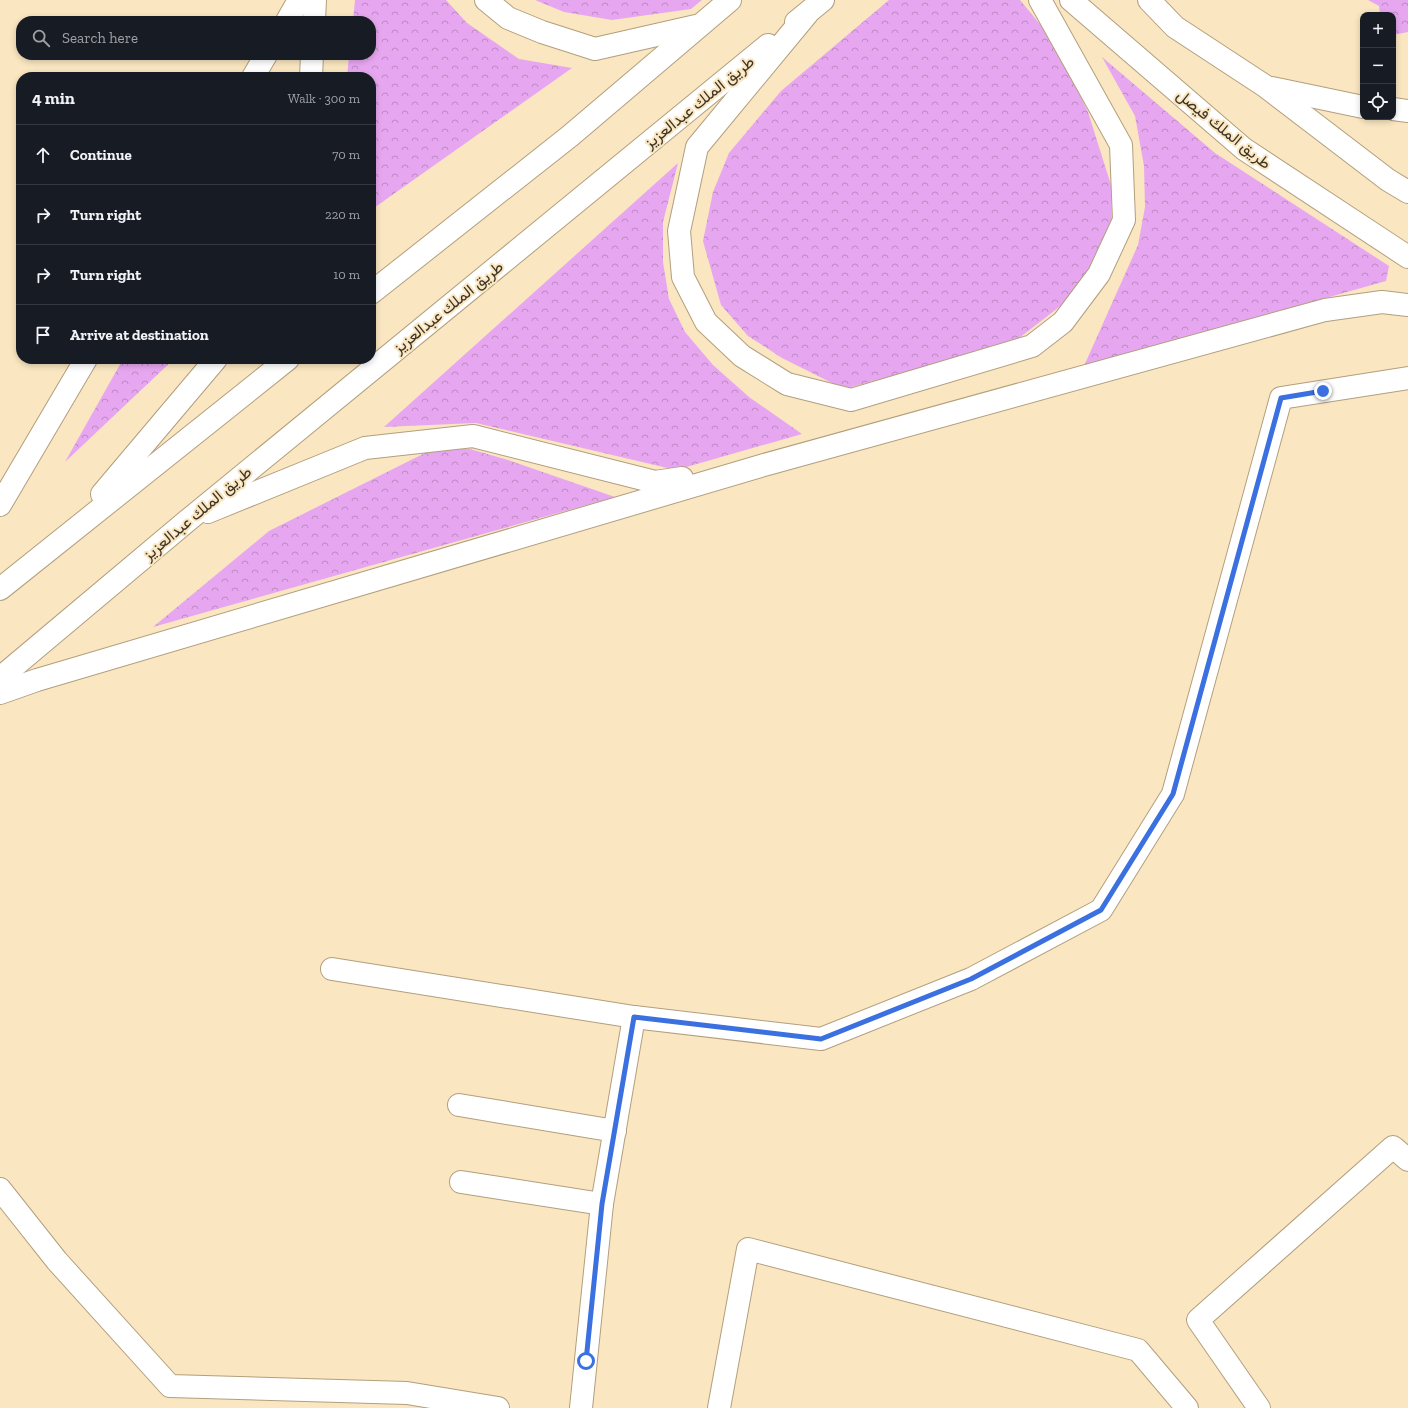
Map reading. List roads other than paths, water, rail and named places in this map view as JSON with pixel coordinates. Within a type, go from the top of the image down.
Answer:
[{"type":"main road","points":[[290,16],[299,0]]},
{"type":"main road","points":[[314,16],[316,0]]},
{"type":"main road","points":[[486,0],[508,18],[542,32],[595,49],[699,26]]},
{"type":"main road","points":[[376,289],[570,136],[730,0]]},
{"type":"main road","name":"طريق الملك عبدالعزيز","points":[[0,678],[187,521],[823,0]]},
{"type":"main road","points":[[807,14],[697,147],[679,231],[683,277],[706,322],[742,356],[787,384],[851,400],[1032,346],[1063,322],[1099,274],[1124,220],[1121,145],[1040,0]]},
{"type":"main road","name":"طريق الملك فيصل","points":[[1071,0],[1244,149],[1408,257]]},
{"type":"main road","points":[[1149,0],[1175,27],[1264,86],[1388,180],[1408,192]]},
{"type":"main road","points":[[256,72],[263,60]]},
{"type":"main road","points":[[311,72],[312,60]]},
{"type":"main road","points":[[1264,86],[1360,106]]},
{"type":"main road","points":[[1396,109],[1408,111]]},
{"type":"main road","points":[[0,693],[37,680],[764,464],[1325,310],[1382,302],[1408,305]]},
{"type":"main road","points":[[0,505],[83,364]]},
{"type":"main road","points":[[72,530],[212,364]]},
{"type":"main road","points":[[0,589],[282,364]]},
{"type":"main road","points":[[332,969],[634,1017],[821,1039],[971,979],[1101,910],[1173,794],[1281,398],[1408,378]]},
{"type":"main road","points":[[187,521],[365,448],[473,436],[655,482],[764,464]]},
{"type":"main road","points":[[581,1408],[602,1204],[634,1017]]},
{"type":"main road","points":[[459,1105],[615,1131]]},
{"type":"main road","points":[[1259,1408],[1198,1320],[1393,1147],[1408,1160]]},
{"type":"main road","points":[[461,1182],[602,1204]]},
{"type":"main road","points":[[0,1189],[57,1261],[170,1386],[407,1393],[498,1408]]},
{"type":"main road","points":[[719,1408],[748,1249],[1138,1350],[1187,1408]]}]
